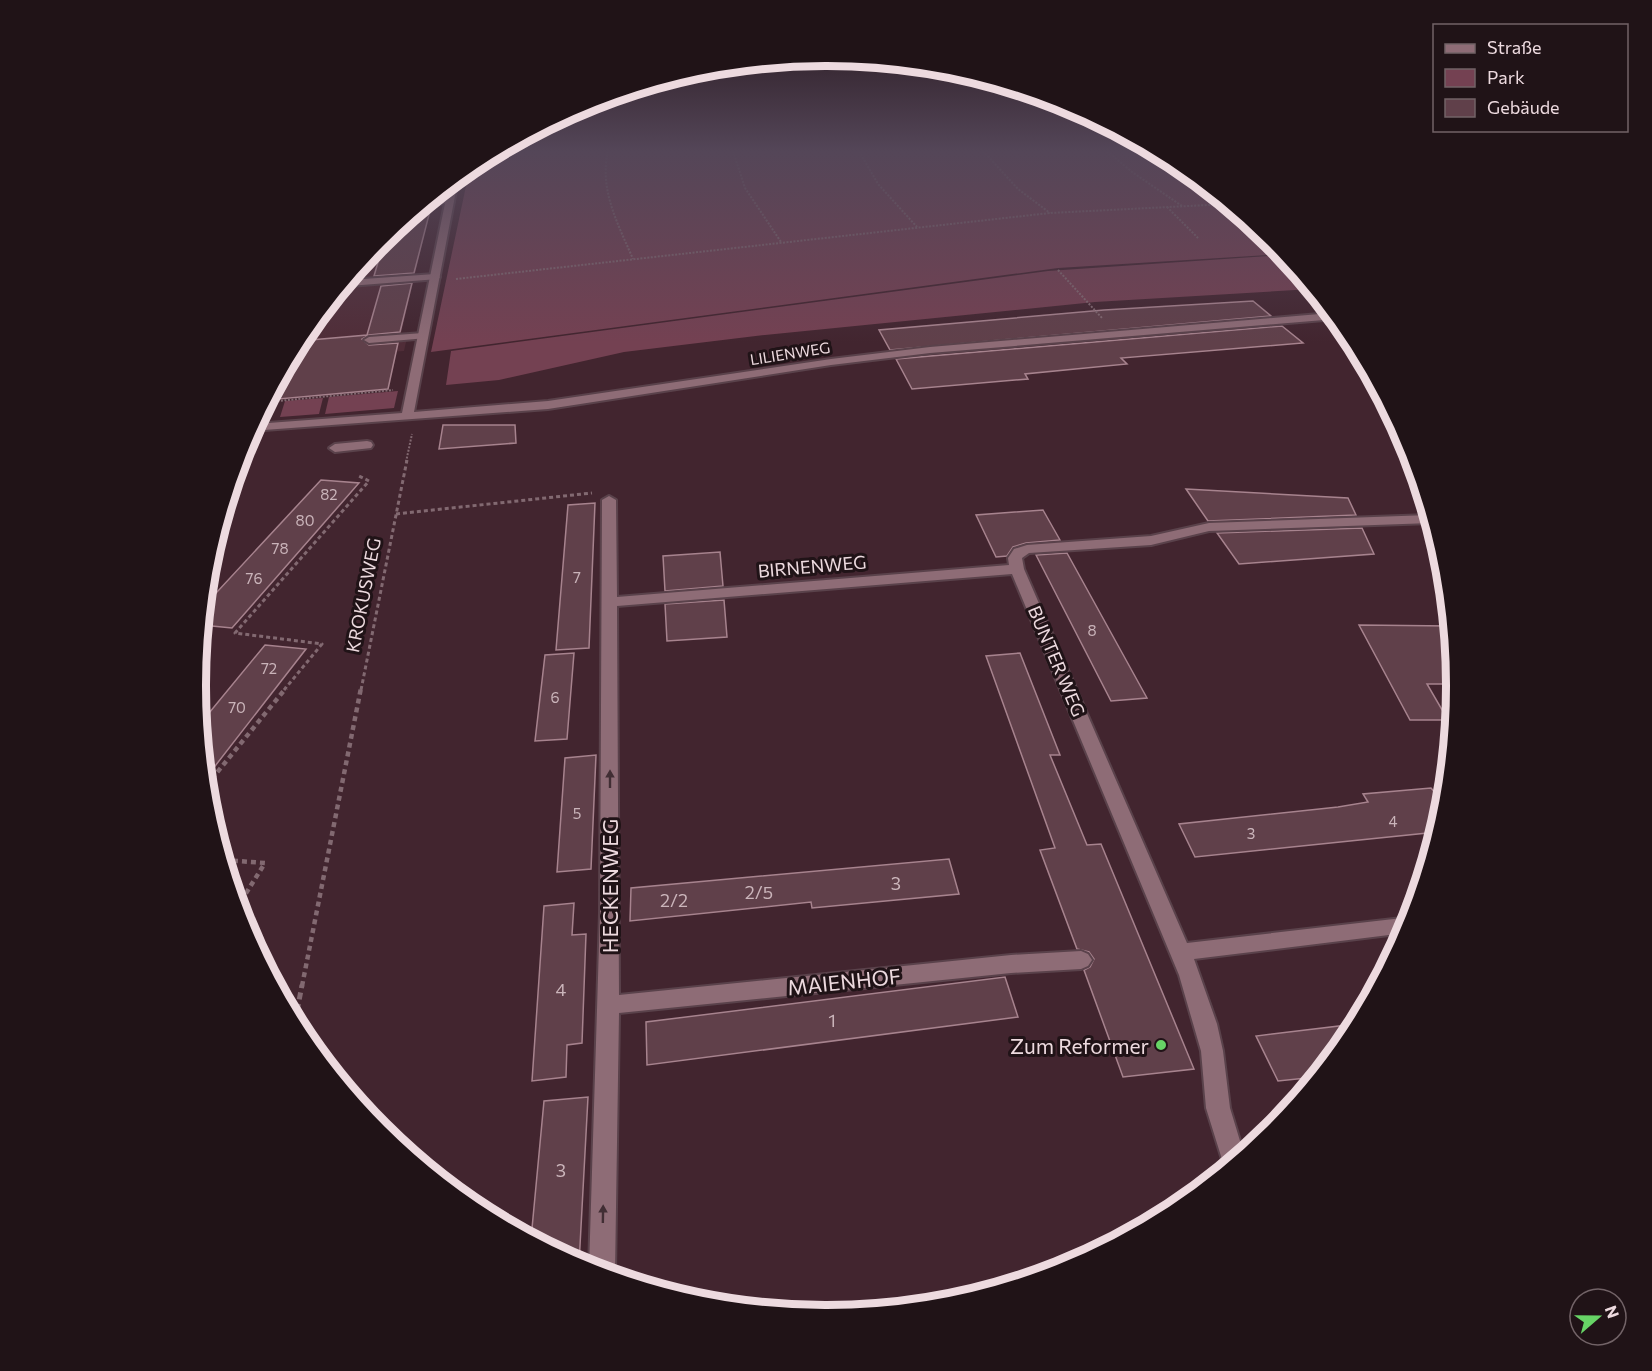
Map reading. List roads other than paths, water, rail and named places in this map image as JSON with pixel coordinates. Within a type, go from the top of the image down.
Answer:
[{"type":"street","points":[[407,417],[446,215]]},
{"type":"street","points":[[356,283],[435,277]]},
{"type":"street","name":"LILIENWEG","points":[[263,427],[548,405],[880,355],[1114,333],[1323,317]]},
{"type":"street","points":[[369,340],[423,336]]},
{"type":"street","points":[[335,448],[367,445]]},
{"type":"street","name":"HECKENWEG","points":[[602,1263],[608,1005],[609,500]]},
{"type":"street","points":[[1017,569],[1016,556],[1024,550],[1154,540],[1176,537],[1202,528],[1422,519]]},
{"type":"street","name":"BIRNENWEG","points":[[610,602],[1017,569]]},
{"type":"street","name":"BUNTER WEG","points":[[1017,569],[1181,952],[1206,1024],[1212,1051],[1218,1108],[1231,1153]]},
{"type":"street","points":[[1181,952],[1397,925]]},
{"type":"street","name":"MAIENHOF","points":[[608,1005],[1011,964],[1080,960]]},
{"type":"place","name":"Zum Reformer","points":[[1161,1045]]}]
